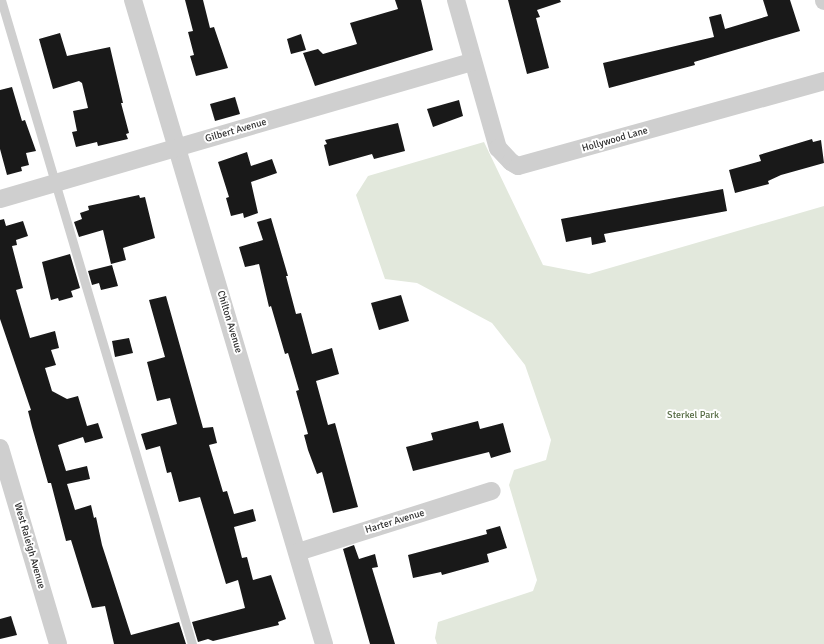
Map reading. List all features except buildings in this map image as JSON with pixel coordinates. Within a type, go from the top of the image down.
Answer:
[{"type":"street","name":"Chilton Avenue","points":[[133,0],[298,552],[324,644]]},
{"type":"street","points":[[456,0],[473,62]]},
{"type":"street","name":"Gilbert Avenue","points":[[0,199],[473,62]]},
{"type":"street","name":"Hollywood Lane","points":[[473,62],[498,148],[507,159],[518,166],[824,81]]},
{"type":"street","name":"West Raleigh Avenue","points":[[0,448],[58,644]]},
{"type":"street","name":"Harter Avenue","points":[[298,552],[492,491]]},
{"type":"lane","points":[[1,0],[192,644]]},
{"type":"green space","name":"Sterkel Park","points":[[484,142],[543,265],[589,274],[824,206],[824,644],[437,644],[435,638],[438,622],[533,591],[537,580],[509,485],[514,470],[546,460],[551,440],[525,365],[492,323],[417,283],[385,279],[356,195],[368,176]]}]
